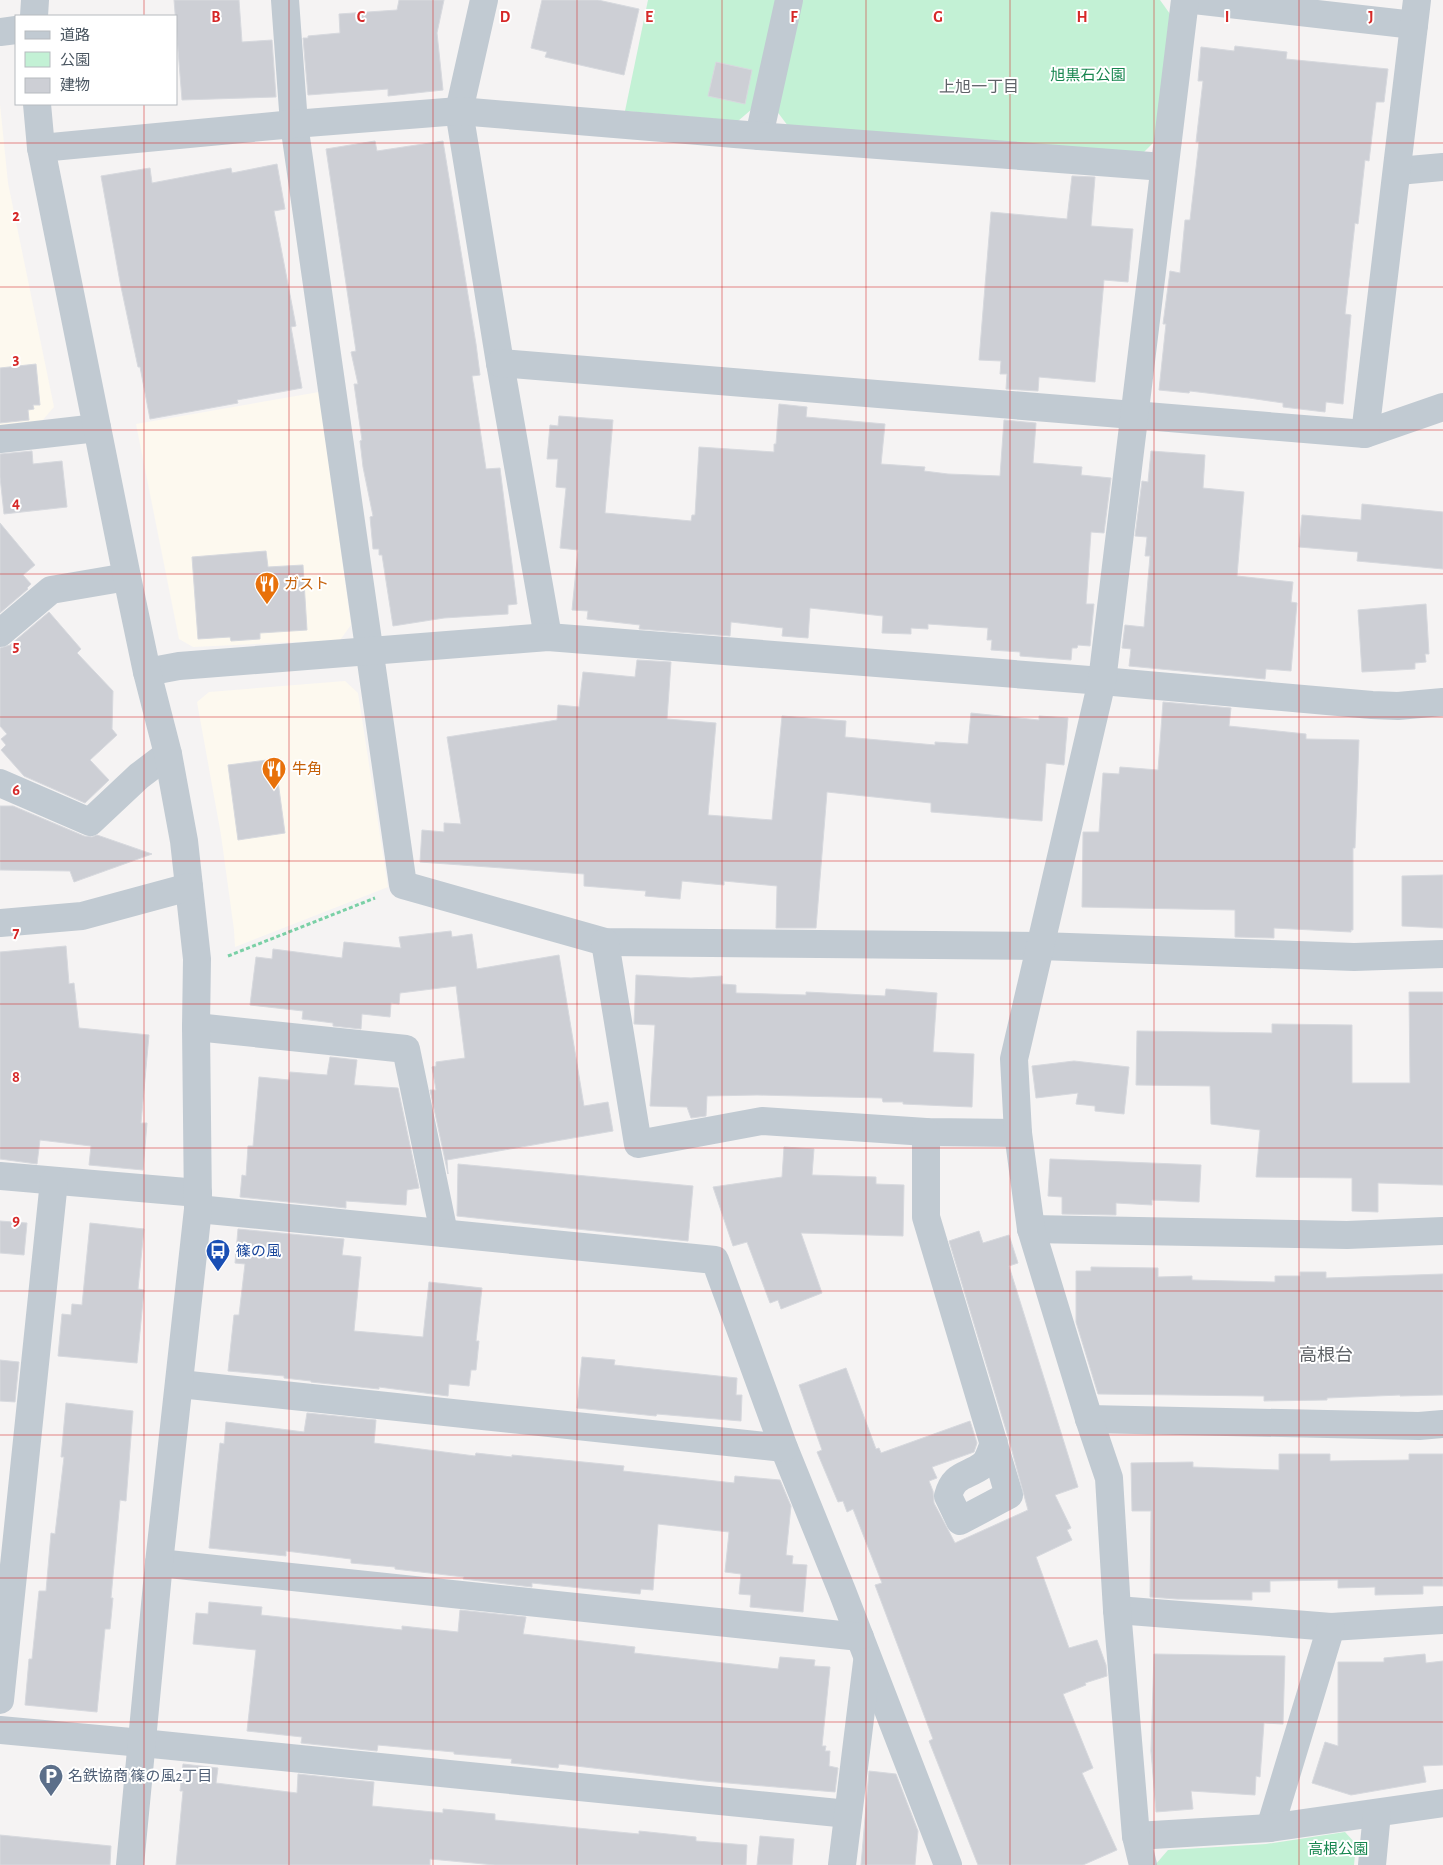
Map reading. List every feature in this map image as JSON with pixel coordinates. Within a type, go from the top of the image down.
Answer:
[{"type":"street","points":[[34,15],[35,0]]},
{"type":"street","points":[[284,0],[294,124],[403,885],[605,942],[1040,946],[1354,957],[1443,954]]},
{"type":"street","points":[[484,0],[459,111],[500,363],[548,637]]},
{"type":"street","points":[[759,136],[789,0]]},
{"type":"street","points":[[1143,1865],[1136,1836],[1117,1610],[1109,1478],[1031,1229],[1018,1133],[1014,1059],[1102,681],[1185,0]]},
{"type":"street","points":[[1194,0],[1416,12],[1398,171],[1364,434]]},
{"type":"street","points":[[0,32],[15,30]]},
{"type":"street","points":[[37,105],[41,148],[127,577],[168,754],[184,841],[197,959],[198,1201],[180,1384],[159,1563],[130,1865]]},
{"type":"street","points":[[41,148],[294,124],[459,111],[1164,167]]},
{"type":"street","points":[[1398,171],[1443,167]]},
{"type":"street","points":[[500,363],[1364,434],[1443,408]]},
{"type":"street","points":[[0,439],[97,428]]},
{"type":"street","points":[[0,633],[51,590],[127,577]]},
{"type":"street","points":[[148,672],[179,666],[548,637],[1102,681],[1372,705],[1398,706],[1443,702]]},
{"type":"street","points":[[0,783],[90,822],[139,776],[168,754]]},
{"type":"street","points":[[0,923],[82,916],[189,887]]},
{"type":"street","points":[[605,942],[638,1144],[762,1121],[926,1132],[1018,1133]]},
{"type":"street","points":[[196,1027],[406,1049],[444,1233]]},
{"type":"street","points":[[926,1132],[926,1216],[994,1443]]},
{"type":"street","points":[[0,1176],[54,1181],[444,1233],[715,1260],[784,1448],[948,1865]]},
{"type":"street","points":[[0,1700],[54,1181]]},
{"type":"street","points":[[1031,1229],[1347,1235],[1443,1232]]},
{"type":"street","points":[[180,1384],[784,1448]]},
{"type":"street","points":[[1089,1419],[1419,1426],[1443,1424]]},
{"type":"street","points":[[159,1563],[864,1648]]},
{"type":"street","points":[[1117,1610],[1331,1626],[1443,1620]]},
{"type":"street","points":[[1270,1828],[1331,1626]]},
{"type":"street","points":[[842,1865],[864,1648]]},
{"type":"street","points":[[0,1730],[848,1814]]},
{"type":"street","points":[[1136,1836],[1270,1828],[1443,1802]]},
{"type":"street","points":[[1372,1865],[1377,1813]]},
{"type":"path","points":[[228,956],[389,893],[403,885]]},
{"type":"shaded area","points":[[0,104],[8,183],[54,407],[42,421],[0,426]]},
{"type":"shaded area","points":[[319,392],[351,625],[340,640],[193,647],[179,639],[136,424]]},
{"type":"shaded area","points":[[345,681],[358,693],[388,887],[235,947],[221,835],[197,702],[209,692]]},
{"type":"green space","points":[[648,0],[776,0],[752,109],[738,121],[625,111]]},
{"type":"green space","name":"旭黒石公園","points":[[801,0],[1160,0],[1170,14],[1156,140],[1142,154],[788,126],[776,110]]},
{"type":"green space","name":"高根公園","points":[[1345,1832],[1356,1844],[1354,1865],[1155,1865],[1168,1850],[1266,1844]]},
{"type":"building","points":[[174,0],[239,0],[242,42],[272,40],[276,97],[182,100],[178,50],[178,15],[175,15]]},
{"type":"building","points":[[399,0],[444,0],[437,33],[443,90],[388,96],[388,89],[308,95],[303,38],[340,33],[339,14],[397,10]]},
{"type":"building","points":[[542,0],[598,0],[639,9],[624,75],[545,57],[547,52],[531,48]]},
{"type":"building","points":[[1235,46],[1287,52],[1286,59],[1388,69],[1384,102],[1376,102],[1369,161],[1365,160],[1358,224],[1355,223],[1345,314],[1351,315],[1343,404],[1326,402],[1325,412],[1283,407],[1283,403],[1249,398],[1190,391],[1189,393],[1159,390],[1166,324],[1163,324],[1170,271],[1180,273],[1185,220],[1190,220],[1199,142],[1196,142],[1203,81],[1198,81],[1201,47],[1234,51]]},
{"type":"building","points":[[716,62],[752,70],[745,104],[708,96]]},
{"type":"building","points":[[375,141],[377,151],[443,141],[476,344],[480,375],[472,376],[486,469],[500,468],[517,604],[508,605],[508,614],[444,618],[393,626],[382,555],[379,555],[379,549],[373,549],[370,517],[373,516],[363,467],[360,441],[362,440],[354,384],[358,384],[351,352],[356,351],[326,149]]},
{"type":"building","points":[[277,164],[285,209],[274,211],[296,326],[291,327],[302,388],[237,400],[238,403],[150,419],[120,282],[101,176],[150,168],[152,183],[231,168],[232,173]]},
{"type":"building","points":[[1072,176],[1095,177],[1091,226],[1133,229],[1128,282],[1104,280],[1095,382],[1039,377],[1038,391],[1006,389],[1007,374],[1000,374],[1001,361],[979,360],[991,212],[1067,219]]},
{"type":"building","points":[[36,364],[40,405],[33,405],[34,409],[28,410],[29,420],[0,423],[0,368]]},
{"type":"building","points":[[779,404],[807,407],[806,417],[885,424],[881,464],[925,467],[924,471],[948,474],[1000,476],[1004,420],[1036,423],[1033,463],[1082,467],[1081,475],[1111,478],[1104,533],[1091,532],[1086,604],[1094,604],[1090,646],[1078,645],[1077,648],[1072,648],[1071,660],[1020,656],[1020,652],[991,650],[992,640],[987,640],[988,628],[928,624],[928,629],[911,628],[911,634],[882,633],[883,616],[810,608],[808,638],[782,636],[783,628],[731,622],[730,636],[639,629],[640,625],[587,619],[588,611],[572,610],[578,550],[560,548],[566,488],[556,487],[558,459],[547,459],[550,425],[558,426],[559,416],[613,420],[605,513],[691,521],[692,515],[695,515],[699,447],[774,452]]},
{"type":"building","points":[[32,451],[33,464],[62,461],[67,507],[4,514],[0,477],[0,454]]},
{"type":"building","points":[[1151,451],[1205,455],[1203,488],[1244,492],[1237,576],[1293,582],[1291,602],[1297,603],[1291,671],[1266,669],[1265,679],[1129,666],[1131,649],[1122,648],[1125,625],[1144,627],[1150,556],[1145,556],[1147,537],[1135,536],[1142,481],[1148,482]]},
{"type":"building","points":[[1362,504],[1443,512],[1443,569],[1357,561],[1358,552],[1299,547],[1302,515],[1361,520]]},
{"type":"building","points":[[0,523],[35,565],[23,575],[31,584],[28,589],[0,613]]},
{"type":"building","points":[[266,551],[268,567],[303,565],[307,630],[260,633],[260,639],[231,641],[230,637],[198,639],[192,557]]},
{"type":"building","points":[[1426,604],[1429,654],[1425,654],[1426,662],[1415,663],[1415,669],[1362,672],[1358,610]]},
{"type":"building","points":[[49,612],[81,649],[77,653],[113,691],[112,729],[117,735],[90,760],[109,780],[85,803],[24,776],[1,750],[6,745],[1,739],[7,734],[0,726],[0,648],[10,645]]},
{"type":"building","points":[[637,660],[671,662],[667,719],[716,723],[708,815],[772,820],[782,716],[846,721],[845,737],[935,745],[935,742],[968,744],[971,713],[1039,720],[1039,716],[1068,718],[1064,765],[1046,763],[1042,821],[931,812],[931,803],[827,792],[816,928],[776,928],[777,886],[724,881],[724,885],[682,881],[680,899],[645,896],[646,891],[584,886],[584,874],[420,862],[422,830],[444,832],[444,823],[461,824],[447,737],[557,720],[558,705],[579,707],[583,672],[635,677]]},
{"type":"building","points":[[1163,702],[1231,708],[1229,726],[1306,734],[1306,739],[1359,740],[1355,848],[1353,848],[1353,930],[1351,932],[1274,928],[1274,938],[1235,937],[1235,910],[1082,907],[1083,832],[1099,832],[1103,773],[1119,774],[1120,767],[1158,770]]},
{"type":"building","points":[[275,759],[285,833],[238,840],[228,765]]},
{"type":"building","points":[[0,806],[13,806],[84,836],[92,837],[97,835],[152,854],[74,882],[70,871],[0,870]]},
{"type":"building","points":[[1443,875],[1443,928],[1402,926],[1402,876]]},
{"type":"building","points":[[451,931],[452,937],[472,934],[477,969],[559,955],[584,1106],[608,1102],[613,1131],[447,1160],[448,1174],[430,1090],[436,1090],[432,1067],[436,1066],[436,1062],[465,1058],[456,986],[400,993],[399,1004],[391,1003],[390,1017],[362,1014],[361,1029],[333,1026],[333,1023],[302,1019],[303,1011],[250,1005],[256,957],[272,959],[273,949],[342,958],[344,942],[401,948],[399,937]]},
{"type":"building","points":[[66,946],[69,984],[74,983],[79,1028],[149,1035],[141,1123],[147,1123],[143,1170],[89,1165],[91,1146],[40,1140],[37,1164],[0,1159],[0,952]]},
{"type":"building","points":[[636,975],[691,978],[722,976],[722,984],[736,985],[736,993],[806,995],[806,992],[885,996],[886,989],[937,993],[933,1052],[974,1054],[972,1107],[883,1102],[882,1098],[757,1095],[707,1096],[706,1116],[691,1118],[687,1107],[650,1106],[655,1025],[634,1024]]},
{"type":"building","points":[[1409,992],[1443,992],[1443,1185],[1378,1183],[1378,1212],[1352,1211],[1352,1178],[1256,1177],[1260,1130],[1211,1124],[1210,1086],[1136,1085],[1137,1031],[1272,1033],[1272,1024],[1352,1025],[1352,1083],[1410,1083]]},
{"type":"building","points":[[330,1057],[357,1060],[354,1085],[398,1088],[419,1188],[407,1190],[406,1205],[346,1201],[346,1208],[240,1197],[242,1175],[246,1176],[248,1146],[253,1146],[259,1077],[289,1080],[290,1072],[327,1075]]},
{"type":"building","points":[[1074,1061],[1129,1067],[1124,1114],[1095,1111],[1095,1106],[1076,1104],[1078,1093],[1036,1098],[1032,1066]]},
{"type":"building","points":[[784,1147],[814,1149],[812,1175],[876,1177],[876,1184],[904,1185],[903,1236],[801,1233],[822,1293],[781,1309],[778,1300],[770,1303],[747,1242],[733,1246],[713,1187],[782,1177]]},
{"type":"building","points":[[1050,1159],[1201,1165],[1199,1202],[1152,1200],[1152,1205],[1116,1203],[1116,1215],[1062,1214],[1062,1197],[1048,1196]]},
{"type":"building","points":[[458,1164],[693,1186],[688,1241],[457,1216]]},
{"type":"building","points":[[0,1221],[27,1223],[24,1255],[0,1253]]},
{"type":"building","points":[[90,1223],[144,1229],[138,1289],[144,1290],[137,1363],[58,1356],[62,1314],[71,1315],[72,1304],[82,1305]]},
{"type":"building","points":[[238,1229],[344,1239],[342,1255],[361,1257],[354,1331],[423,1337],[429,1282],[482,1288],[476,1341],[479,1341],[476,1370],[471,1370],[469,1386],[449,1384],[448,1396],[379,1387],[379,1389],[311,1382],[284,1378],[284,1376],[228,1371],[234,1315],[239,1315],[245,1264],[235,1263]]},
{"type":"building","points":[[979,1231],[983,1243],[1009,1235],[1018,1263],[1009,1266],[1078,1487],[1055,1495],[1071,1528],[1067,1530],[1072,1540],[1036,1557],[1069,1648],[1097,1640],[1106,1665],[1107,1676],[1085,1683],[1086,1685],[1063,1694],[1093,1768],[1082,1773],[1117,1850],[1083,1865],[978,1865],[929,1741],[933,1739],[875,1585],[882,1583],[853,1509],[847,1512],[843,1501],[838,1502],[817,1452],[822,1450],[799,1385],[846,1368],[876,1449],[879,1448],[881,1453],[970,1421],[977,1443],[974,1452],[932,1467],[937,1478],[929,1481],[933,1491],[934,1503],[955,1543],[1028,1510],[949,1241]]},
{"type":"building","points":[[1091,1267],[1158,1268],[1158,1277],[1192,1276],[1192,1280],[1275,1282],[1275,1276],[1300,1276],[1300,1272],[1326,1272],[1326,1278],[1443,1274],[1443,1395],[1264,1401],[1264,1396],[1098,1394],[1076,1322],[1076,1271],[1091,1271]]},
{"type":"building","points":[[582,1357],[615,1360],[614,1365],[737,1378],[736,1395],[742,1395],[741,1421],[657,1414],[656,1416],[577,1408]]},
{"type":"building","points":[[0,1360],[19,1362],[15,1402],[0,1401]]},
{"type":"building","points":[[66,1403],[133,1411],[126,1501],[120,1500],[110,1629],[105,1629],[97,1712],[25,1705],[29,1659],[32,1659],[39,1591],[46,1591],[51,1533],[55,1534],[64,1457],[61,1457]]},
{"type":"building","points":[[307,1413],[376,1420],[374,1443],[475,1456],[476,1453],[512,1457],[512,1455],[624,1466],[623,1471],[734,1483],[735,1476],[780,1480],[791,1506],[786,1555],[793,1556],[792,1564],[807,1565],[803,1612],[750,1607],[751,1595],[739,1594],[741,1574],[725,1572],[729,1532],[658,1524],[653,1590],[641,1589],[640,1594],[532,1583],[532,1587],[463,1579],[464,1577],[395,1569],[395,1567],[351,1563],[351,1559],[286,1551],[286,1556],[209,1548],[220,1443],[224,1444],[226,1422],[304,1432]]},
{"type":"building","points":[[1279,1454],[1330,1454],[1330,1461],[1409,1460],[1409,1454],[1443,1454],[1443,1586],[1423,1586],[1423,1594],[1375,1595],[1375,1587],[1338,1588],[1338,1580],[1270,1581],[1270,1592],[1252,1592],[1252,1600],[1150,1597],[1151,1511],[1132,1511],[1131,1463],[1193,1462],[1193,1467],[1279,1470]]},
{"type":"building","points":[[209,1602],[262,1607],[261,1615],[402,1630],[402,1626],[458,1632],[460,1610],[526,1617],[523,1634],[635,1647],[634,1653],[778,1669],[780,1657],[815,1660],[814,1666],[830,1667],[822,1746],[826,1746],[825,1751],[830,1751],[829,1766],[838,1768],[835,1792],[704,1781],[559,1764],[558,1768],[511,1763],[512,1759],[378,1745],[377,1751],[301,1743],[302,1737],[247,1731],[256,1650],[193,1644],[196,1613],[208,1614]]},
{"type":"building","points":[[1154,1654],[1285,1656],[1283,1724],[1264,1723],[1260,1777],[1256,1776],[1255,1795],[1191,1791],[1193,1809],[1156,1812],[1151,1751]]},
{"type":"building","points":[[1425,1654],[1426,1663],[1443,1661],[1443,1765],[1423,1766],[1426,1782],[1351,1795],[1312,1783],[1325,1742],[1338,1746],[1338,1662],[1384,1662],[1384,1658]]},
{"type":"building","points":[[183,1764],[218,1768],[216,1783],[297,1793],[298,1774],[374,1782],[372,1806],[443,1813],[443,1809],[495,1814],[495,1820],[639,1834],[639,1831],[696,1837],[696,1841],[747,1845],[746,1865],[495,1865],[430,1859],[430,1865],[176,1865],[183,1791],[180,1791]]},
{"type":"building","points":[[869,1771],[896,1774],[918,1831],[915,1865],[861,1865]]},
{"type":"building","points":[[0,1835],[111,1846],[110,1865],[0,1865]]},
{"type":"building","points":[[760,1836],[794,1839],[792,1865],[757,1865]]},
{"type":"place","name":"ガスト","points":[[267,605]]},
{"type":"place","name":"牛角","points":[[274,790]]},
{"type":"place","name":"篠の風","points":[[218,1272]]},
{"type":"place","name":"名鉄協商 篠の風2丁目","points":[[51,1797]]},
{"type":"district","name":"上旭一丁目","points":[[979,86]]},
{"type":"district","name":"高根台","points":[[1326,1355]]}]
